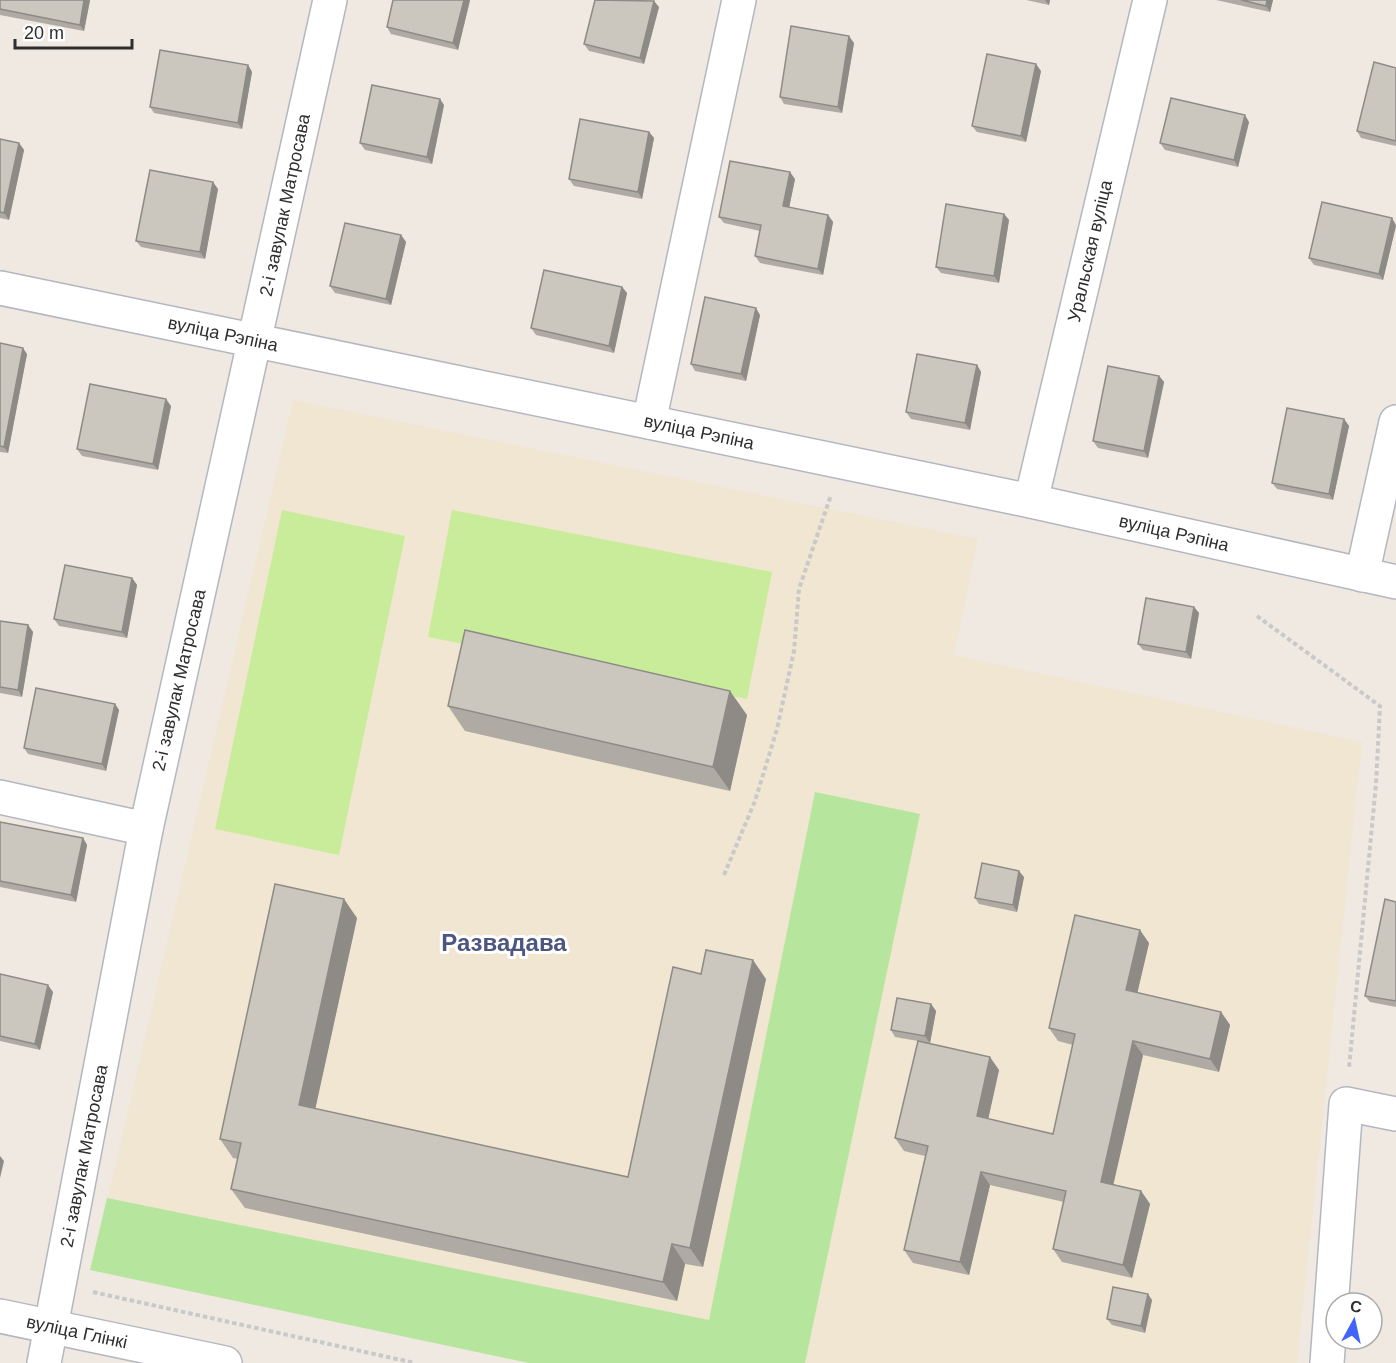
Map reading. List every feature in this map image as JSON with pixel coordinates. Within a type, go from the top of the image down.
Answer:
[{"type":"street","name":"2-і завулак Матросава","points":[[44,1363],[146,830],[330,0]]},
{"type":"street","points":[[649,422],[739,0]]},
{"type":"street","name":"Уральская вуліца","points":[[1031,501],[1150,0]]},
{"type":"street","name":"вуліца Рэпіна","points":[[0,288],[1031,501],[1396,582]]},
{"type":"street","points":[[1362,575],[1396,422]]},
{"type":"street","points":[[0,797],[146,830]]},
{"type":"street","points":[[1327,1363],[1346,1104],[1396,1114]]},
{"type":"street","name":"вуліца Глінкі","points":[[0,1316],[225,1363]]},
{"type":"path","points":[[724,874],[755,801],[777,729],[794,651],[799,589],[834,489]]},
{"type":"path","points":[[1257,616],[1380,706],[1376,784],[1346,1104]]},
{"type":"path","points":[[59,1285],[415,1363]]},
{"type":"shaded area","points":[[293,400],[978,539],[954,655],[1362,742],[1297,1363],[529,1363],[91,1270]]},
{"type":"green space","points":[[282,510],[405,536],[339,855],[215,829]]},
{"type":"green space","points":[[452,510],[772,572],[747,699],[428,637]]},
{"type":"green space","points":[[815,792],[920,814],[805,1363],[529,1363],[90,1270],[107,1198],[709,1320]]},
{"type":"building","points":[[0,0],[84,0],[80,25],[0,9]]},
{"type":"building","points":[[393,0],[464,0],[453,43],[387,27]]},
{"type":"building","points":[[595,0],[654,1],[640,58],[584,44]]},
{"type":"building","points":[[1241,0],[1267,0],[1266,6]]},
{"type":"building","points":[[791,26],[849,36],[838,107],[780,97]]},
{"type":"building","points":[[160,50],[248,65],[238,123],[150,107]]},
{"type":"building","points":[[987,54],[1036,64],[1021,136],[972,126]]},
{"type":"building","points":[[1374,62],[1396,68],[1396,141],[1357,131]]},
{"type":"building","points":[[372,85],[440,99],[427,157],[360,143]]},
{"type":"building","points":[[1171,98],[1245,115],[1234,160],[1160,143]]},
{"type":"building","points":[[580,119],[649,132],[638,192],[569,179]]},
{"type":"building","points":[[0,139],[19,143],[4,213],[0,212]]},
{"type":"building","points":[[730,161],[790,172],[783,206],[828,215],[818,269],[755,256],[761,225],[719,217]]},
{"type":"building","points":[[150,170],[213,182],[200,252],[136,241]]},
{"type":"building","points":[[1322,202],[1392,218],[1379,274],[1309,258]]},
{"type":"building","points":[[946,204],[1004,214],[994,276],[936,267]]},
{"type":"building","points":[[345,223],[401,235],[386,299],[330,286]]},
{"type":"building","points":[[544,270],[622,287],[609,346],[531,328]]},
{"type":"building","points":[[705,297],[756,308],[741,374],[691,364]]},
{"type":"building","points":[[0,343],[23,348],[4,447],[0,446]]},
{"type":"building","points":[[917,354],[977,365],[965,423],[906,412]]},
{"type":"building","points":[[1108,366],[1159,376],[1144,451],[1093,441]]},
{"type":"building","points":[[90,384],[166,399],[153,464],[77,449]]},
{"type":"building","points":[[1287,408],[1344,419],[1329,494],[1272,483]]},
{"type":"building","points":[[65,565],[132,578],[122,632],[54,619]]},
{"type":"building","points":[[1146,598],[1194,607],[1186,652],[1138,644]]},
{"type":"building","points":[[0,621],[28,625],[18,690],[0,687]]},
{"type":"building","points":[[465,630],[730,691],[713,767],[448,706]]},
{"type":"building","points":[[36,688],[115,704],[102,764],[24,748]]},
{"type":"building","points":[[0,822],[83,838],[71,895],[0,881]]},
{"type":"building","points":[[982,863],[1019,871],[1013,905],[975,898]]},
{"type":"building","points":[[275,884],[344,899],[299,1105],[628,1177],[673,967],[701,974],[706,950],[753,960],[690,1248],[672,1244],[663,1282],[231,1189],[241,1143],[220,1139]]},
{"type":"building","points":[[1385,899],[1396,902],[1396,1001],[1365,996]]},
{"type":"building","points":[[1075,915],[1140,930],[1126,990],[1221,1012],[1210,1059],[1133,1041],[1101,1182],[1141,1191],[1123,1265],[1053,1249],[1066,1191],[981,1172],[960,1262],[904,1250],[928,1146],[895,1138],[918,1041],[990,1057],[977,1116],[1053,1134],[1075,1034],[1049,1028]]},
{"type":"building","points":[[0,974],[48,985],[35,1044],[0,1036]]},
{"type":"building","points":[[897,998],[931,1004],[925,1036],[891,1030]]},
{"type":"building","points":[[1113,1287],[1148,1294],[1141,1326],[1107,1319]]},
{"type":"district","name":"Развадава","points":[[504,942]]}]
